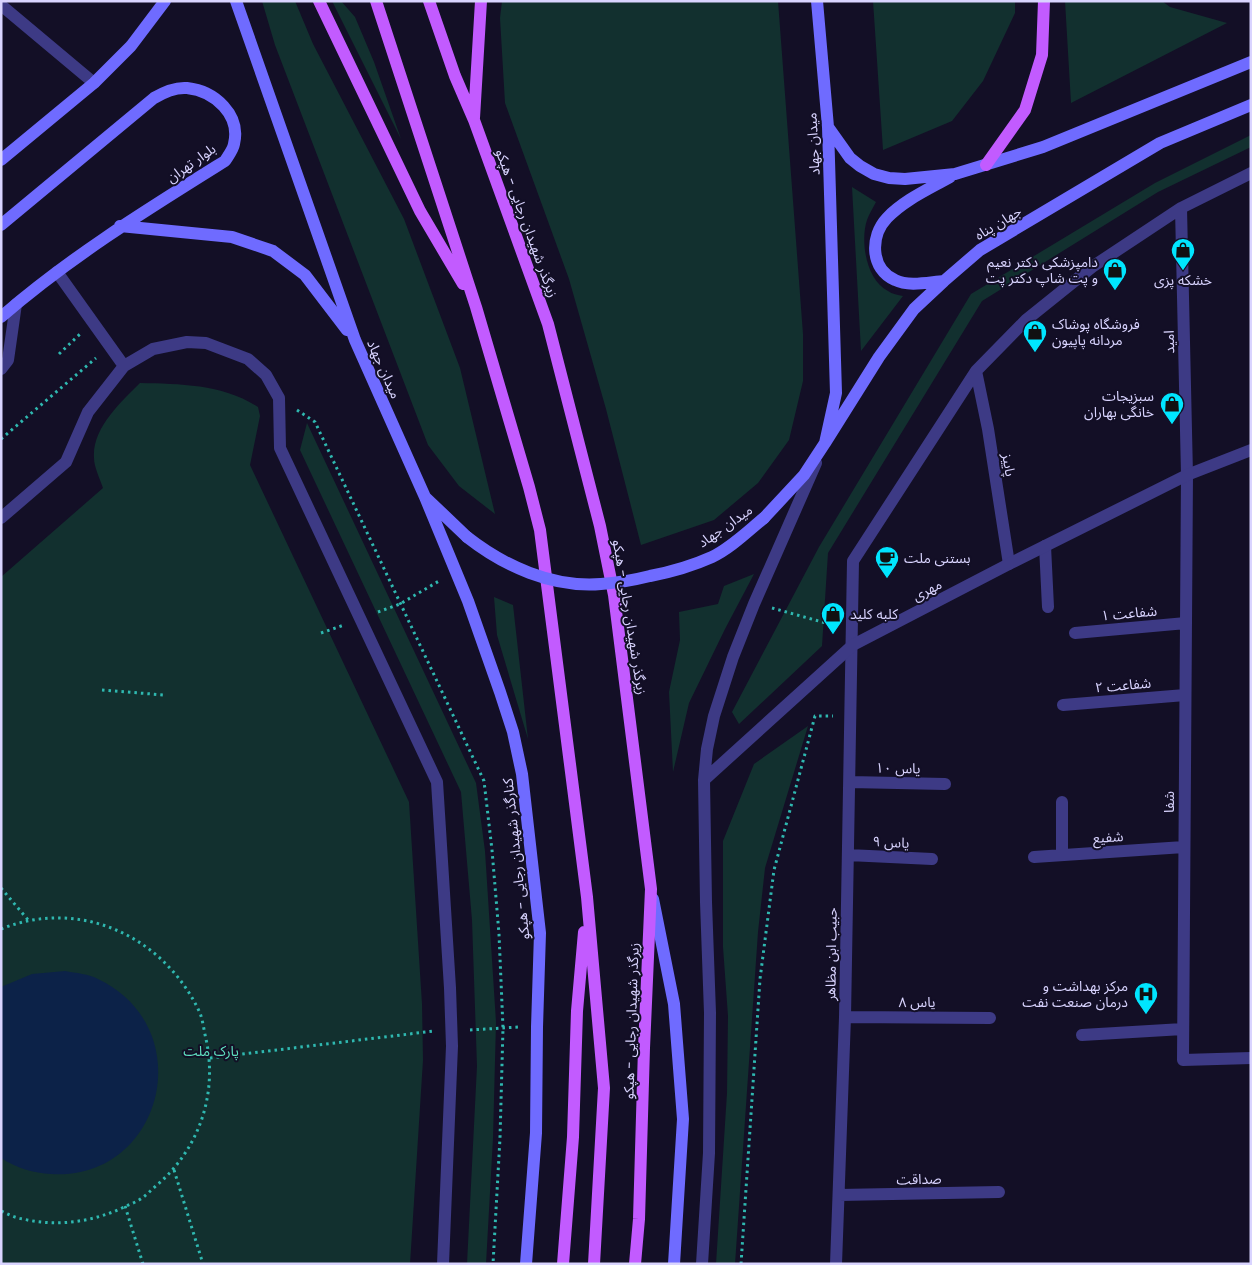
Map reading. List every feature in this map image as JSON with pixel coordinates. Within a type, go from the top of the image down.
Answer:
[{"type":"main road","points":[[1,160],[94,83],[131,46],[165,1]]},
{"type":"main road","name":"میدان جهاد","points":[[236,1],[355,340],[425,497],[467,537],[486,552],[514,567],[538,576],[573,583],[600,584],[629,581],[674,571],[713,556],[764,518],[804,475],[825,443],[836,393],[828,127],[817,1]]},
{"type":"main road","points":[[319,1],[420,211],[476,307]]},
{"type":"main road","name":"زیرگذر شهیدان رجایی - هپکو","points":[[376,1],[476,307],[540,530],[587,897],[604,1088],[594,1264]]},
{"type":"main road","name":"زیرگذر شهیدان رجایی - هپکو","points":[[429,1],[455,76],[474,120],[548,324],[600,526],[614,595],[651,889],[639,1219],[635,1264]]},
{"type":"main road","points":[[474,120],[481,1]]},
{"type":"main road","points":[[986,165],[1025,110],[1042,56],[1044,1]]},
{"type":"main road","points":[[828,127],[850,158],[874,174],[889,178],[905,179],[955,174],[1043,147],[1251,62]]},
{"type":"main road","name":"بلوار تهران","points":[[1,225],[154,98],[168,90],[186,88],[204,92],[218,100],[229,113],[236,130],[234,146],[225,161],[120,226],[57,272],[1,317]]},
{"type":"main road","name":"جهان پناه","points":[[825,443],[879,357],[914,309],[980,250],[1160,143],[1251,105]]},
{"type":"main road","points":[[944,281],[917,283],[896,281],[881,268],[876,258],[875,246],[878,232],[885,220],[898,207],[955,174]]},
{"type":"main road","points":[[120,226],[232,237],[273,251],[305,275],[355,340]]},
{"type":"main road","name":"کنارگذر شهیدان رجایی - هپکو","points":[[425,497],[456,571],[500,692],[513,732],[522,774],[540,933],[536,1133],[526,1264]]},
{"type":"main road","points":[[651,889],[674,1004],[683,1119],[674,1264]]},
{"type":"main road","points":[[563,1264],[573,1137],[577,1011],[587,897]]},
{"type":"street","points":[[1,4],[94,83]]},
{"type":"street","name":"حبیب ابن مظاهر","points":[[836,1264],[844,1017],[854,561],[976,371],[1026,320],[1092,267],[1181,208],[1251,173]]},
{"type":"street","name":"امید","points":[[1181,208],[1187,475]]},
{"type":"street","points":[[57,272],[124,366]]},
{"type":"street","points":[[1,369],[8,360],[16,304]]},
{"type":"street","points":[[1,518],[66,462],[88,412],[124,366],[153,348],[187,342],[206,343],[248,359],[266,375],[279,398],[280,448],[437,782],[451,1031],[443,1264]]},
{"type":"street","name":"پاییز","points":[[976,371],[988,430],[1009,564]]},
{"type":"street","points":[[702,1264],[709,1153],[710,1013],[704,780],[707,749],[714,716],[733,657],[754,604],[825,443]]},
{"type":"street","name":"مهری","points":[[704,780],[853,645],[1187,475],[1251,450]]},
{"type":"street","name":"شفا","points":[[1187,475],[1182,1060],[1251,1058]]},
{"type":"street","points":[[1045,546],[1048,607]]},
{"type":"street","name":"شفاعت ۱","points":[[1075,633],[1186,622]]},
{"type":"street","name":"شفاعت ۲","points":[[1063,705],[1185,695]]},
{"type":"street","name":"یاس ۱۰","points":[[850,782],[945,784]]},
{"type":"street","points":[[1062,802],[1062,855]]},
{"type":"street","name":"شفیع","points":[[1034,857],[1184,847]]},
{"type":"street","name":"یاس ۹","points":[[848,855],[932,859]]},
{"type":"street","name":"یاس ۸","points":[[844,1017],[990,1018]]},
{"type":"street","points":[[1082,1036],[1183,1029]]},
{"type":"street","name":"صداقت","points":[[839,1195],[999,1192]]},
{"type":"path","points":[[59,354],[94,322]]},
{"type":"path","points":[[1,439],[110,345]]},
{"type":"path","points":[[321,633],[400,604],[456,571]]},
{"type":"path","points":[[754,604],[853,630]]},
{"type":"path","points":[[102,690],[164,695]]},
{"type":"path","points":[[741,1264],[760,979],[774,870],[816,716]]},
{"type":"path","points":[[1,888],[29,921]]},
{"type":"path","points":[[1,929],[42,918],[83,920],[115,928],[144,944],[177,975],[200,1014],[210,1058],[208,1100],[195,1138],[174,1170],[141,1199],[104,1216],[63,1224],[22,1220],[1,1211]]},
{"type":"path","points":[[210,1058],[423,1032],[537,1027]]},
{"type":"path","points":[[174,1170],[203,1264]]},
{"type":"path","points":[[125,1206],[143,1264]]},
{"type":"green space","points":[[262,1],[295,1],[313,44],[404,219],[460,368],[495,514],[459,486],[428,445],[275,45]]},
{"type":"green space","points":[[332,1],[341,1],[355,17],[374,62],[401,139]]},
{"type":"green space","points":[[502,1],[778,1],[803,334],[803,381],[789,440],[758,483],[714,520],[641,545],[606,409],[569,279],[505,103],[500,18]]},
{"type":"green space","points":[[873,1],[1015,1],[1015,13],[983,81],[952,121],[883,150]]},
{"type":"green space","points":[[1065,1],[1162,1],[1170,7],[1227,23],[1071,103]]},
{"type":"green space","points":[[1251,135],[1251,147],[1158,192],[982,301],[828,553],[822,646],[739,724],[732,712],[819,547],[971,294],[1155,183]]},
{"type":"green space","points":[[852,187],[876,202],[868,218],[864,238],[867,259],[874,278],[880,286],[891,293],[903,296],[861,351]]},
{"type":"green space","name":"پارک ملت","points":[[140,383],[186,385],[216,390],[245,399],[258,407],[260,416],[250,465],[409,802],[422,1004],[423,1060],[410,1264],[1,1264],[1,577],[103,488],[94,462],[98,436],[109,416]]},
{"type":"green space","points":[[307,423],[476,783],[485,851],[496,1022],[493,1138],[486,1264],[467,1264],[477,1066],[472,920],[461,792],[300,450]]},
{"type":"green space","points":[[754,574],[689,703],[673,772],[669,692],[680,640],[679,612],[718,604],[724,586]]},
{"type":"green space","points":[[494,597],[513,605],[528,739],[497,635]]},
{"type":"green space","points":[[808,726],[765,868],[758,932],[735,1264],[716,1264],[727,1093],[728,1016],[723,947],[723,841],[754,764]]},
{"type":"water","points":[[65,971],[94,977],[130,1002],[150,1031],[158,1064],[155,1097],[142,1128],[120,1153],[89,1170],[51,1174],[25,1169],[1,1158],[1,987],[32,974]]},
{"type":"place","name":"خشکه پزی","points":[[1183,271]]},
{"type":"place","name":"دامپزشکی دکتر نعیم و پت شاپ دکتر پت","points":[[1115,291]]},
{"type":"place","name":"فروشگاه پوشاک مردانه پاپیون","points":[[1035,353]]},
{"type":"place","name":"سبزیجات خانگی بهاران","points":[[1172,425]]},
{"type":"place","name":"بستنی ملت","points":[[887,579]]},
{"type":"place","name":"کلبه کلید","points":[[833,635]]},
{"type":"place","name":"مرکز بهداشت و درمان صنعت نفت","points":[[1146,1015]]}]
